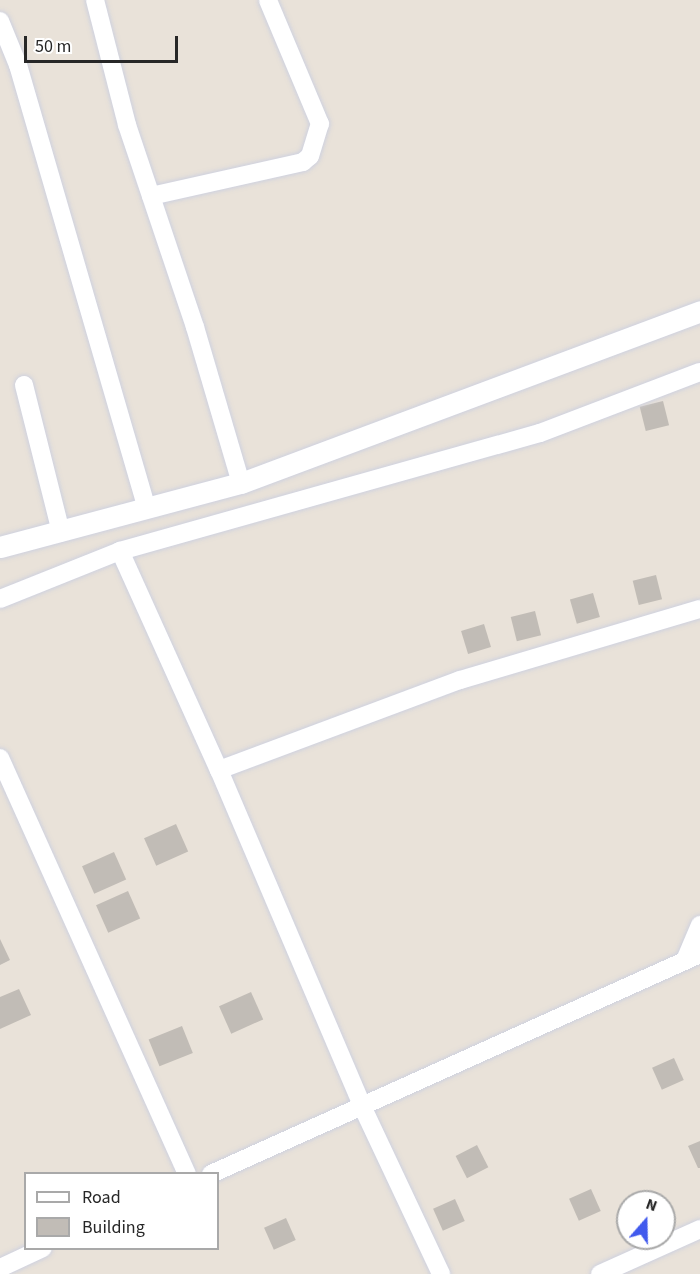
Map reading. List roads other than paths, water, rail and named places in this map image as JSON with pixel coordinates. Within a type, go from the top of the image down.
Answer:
[{"type":"street","points":[[94,0],[126,125],[195,327],[241,483]]},
{"type":"street","points":[[151,196],[303,162],[310,156],[320,124],[268,0]]},
{"type":"street","points":[[0,21],[18,65],[147,508]]},
{"type":"street","points":[[0,547],[241,483],[700,311]]},
{"type":"street","points":[[0,599],[120,551],[540,433],[700,372]]},
{"type":"street","points":[[24,386],[61,532]]},
{"type":"street","points":[[120,551],[219,770],[362,1106],[441,1274]]},
{"type":"street","points":[[219,770],[460,680],[700,609]]},
{"type":"street","points":[[0,758],[187,1172]]},
{"type":"street","points":[[213,1172],[693,956],[700,925]]},
{"type":"street","points":[[600,1274],[700,1228]]},
{"type":"street","points":[[0,1268],[40,1250]]}]
